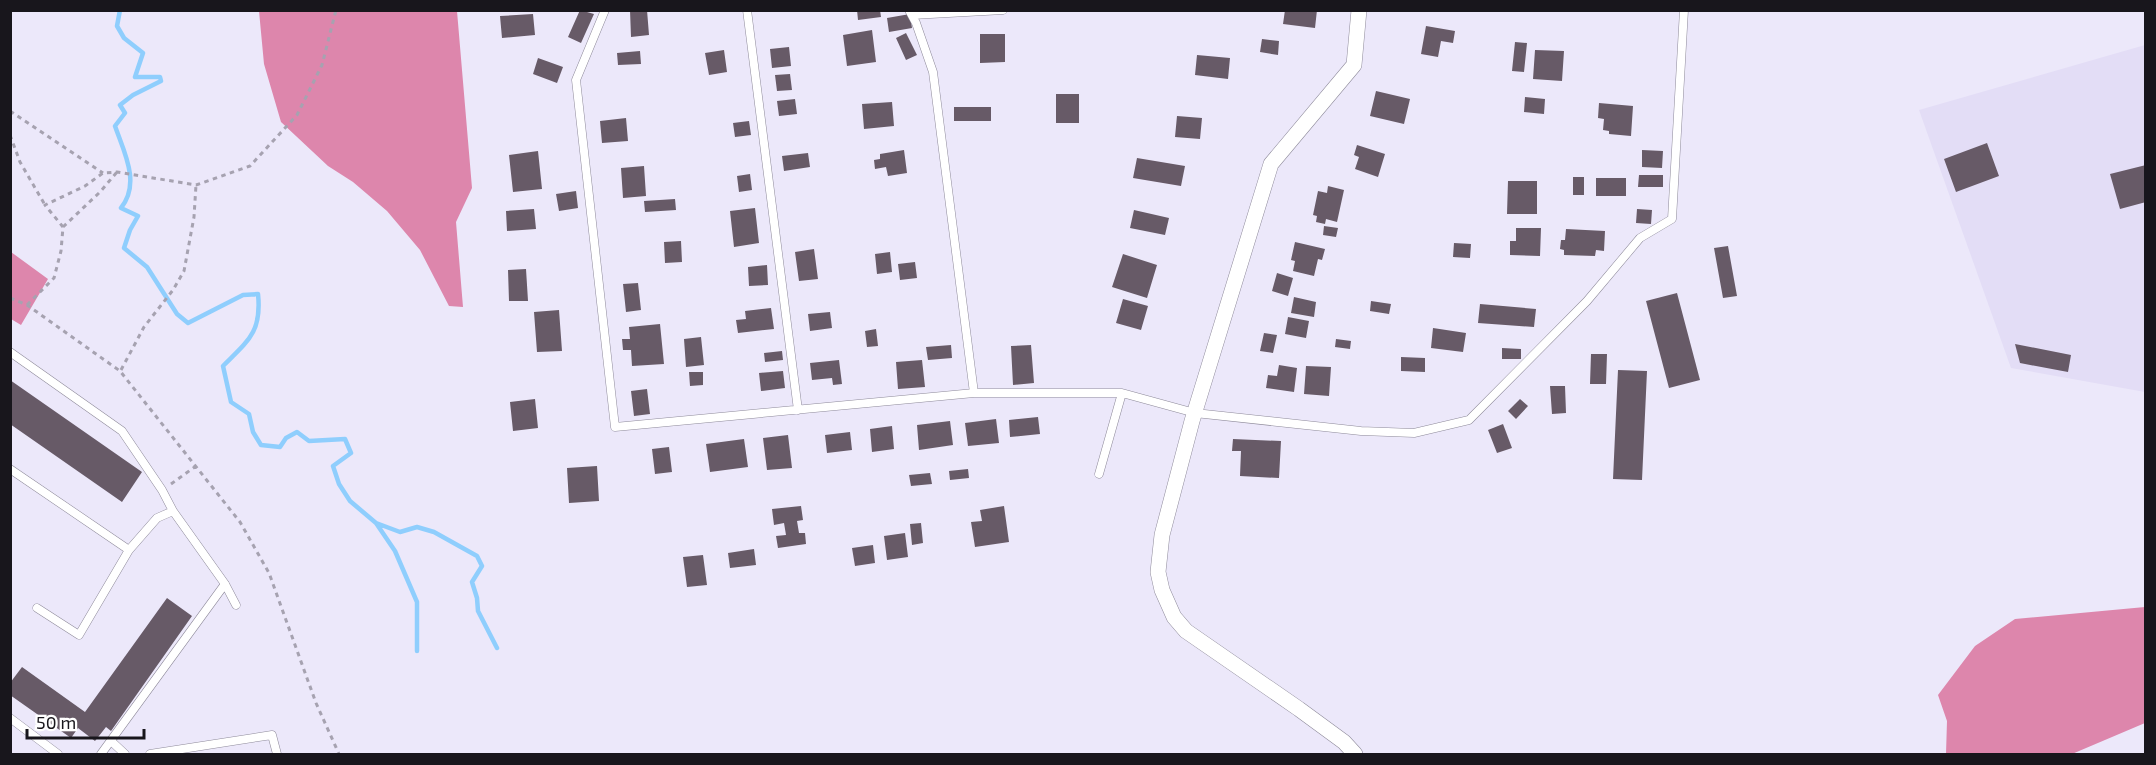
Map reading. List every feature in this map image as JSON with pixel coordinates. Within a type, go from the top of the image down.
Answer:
[{"type":"street","points":[[1355,754],[1344,742],[1308,715],[1186,632],[1174,617],[1162,590],[1158,572],[1162,535],[1195,413],[1271,164],[1354,65],[1359,10]]},
{"type":"lane","points":[[605,10],[576,80],[615,427],[974,393],[1122,393],[1195,413],[1361,431],[1414,433],[1469,420],[1587,301],[1640,238],[1672,219],[1684,10]]},
{"type":"lane","points":[[747,10],[798,410]]},
{"type":"lane","points":[[974,393],[933,72],[911,13],[1003,10]]},
{"type":"lane","points":[[10,352],[122,431],[162,490],[173,511],[225,584],[236,605]]},
{"type":"lane","points":[[1099,474],[1122,393]]},
{"type":"lane","points":[[10,470],[129,550]]},
{"type":"lane","points":[[37,608],[79,635],[129,550],[157,518],[173,511]]},
{"type":"lane","points":[[101,754],[225,584]]},
{"type":"lane","points":[[10,718],[58,754]]},
{"type":"lane","points":[[150,754],[272,735],[277,754]]},
{"type":"lane","points":[[111,741],[125,754]]},
{"type":"path","points":[[45,205],[85,186],[103,173],[117,172],[196,185],[250,166],[297,115],[322,65],[336,10]]},
{"type":"path","points":[[10,111],[103,173]]},
{"type":"path","points":[[10,135],[25,172],[45,205],[63,227],[62,251],[54,278],[27,305]]},
{"type":"path","points":[[63,227],[100,192],[117,172]]},
{"type":"path","points":[[120,371],[132,346],[184,271],[194,217],[196,185]]},
{"type":"path","points":[[10,298],[27,305],[120,371],[240,522],[268,573],[316,703],[339,754]]},
{"type":"path","points":[[162,490],[196,466]]},
{"type":"shaded area","points":[[259,11],[457,11],[472,188],[456,222],[463,307],[449,306],[420,250],[387,211],[353,182],[328,166],[281,122],[264,64]]},
{"type":"shaded area","points":[[2145,45],[2145,392],[2011,368],[1919,110]]},
{"type":"shaded area","points":[[11,252],[48,279],[21,325],[11,319]]},
{"type":"shaded area","points":[[2145,607],[2145,723],[2072,754],[1946,754],[1947,721],[1938,695],[1975,646],[2015,619]]},
{"type":"building","points":[[580,10],[594,14],[581,43],[568,37]]},
{"type":"building","points":[[630,10],[647,10],[649,35],[631,37]]},
{"type":"building","points":[[857,10],[880,10],[881,17],[858,20]]},
{"type":"building","points":[[1285,10],[1317,10],[1315,28],[1283,24]]},
{"type":"building","points":[[533,14],[535,35],[502,38],[500,16]]},
{"type":"building","points":[[910,14],[912,28],[889,32],[887,18]]},
{"type":"building","points":[[1426,26],[1455,31],[1453,43],[1441,41],[1438,57],[1421,54]]},
{"type":"building","points":[[872,30],[876,62],[847,66],[843,35]]},
{"type":"building","points":[[906,33],[917,55],[906,60],[896,38]]},
{"type":"building","points":[[980,34],[1005,34],[1005,62],[980,63]]},
{"type":"building","points":[[1262,39],[1279,41],[1278,55],[1260,52]]},
{"type":"building","points":[[1515,42],[1527,43],[1524,72],[1512,71]]},
{"type":"building","points":[[789,47],[791,66],[772,68],[770,49]]},
{"type":"building","points":[[724,50],[727,72],[709,75],[705,53]]},
{"type":"building","points":[[1535,50],[1564,51],[1562,81],[1533,79]]},
{"type":"building","points":[[640,51],[641,64],[618,65],[617,53]]},
{"type":"building","points":[[1197,55],[1230,58],[1228,79],[1195,75]]},
{"type":"building","points":[[538,58],[563,67],[557,83],[533,74]]},
{"type":"building","points":[[790,74],[792,90],[777,91],[775,75]]},
{"type":"building","points":[[1376,91],[1410,99],[1404,124],[1370,116]]},
{"type":"building","points":[[1056,94],[1079,94],[1079,123],[1056,123]]},
{"type":"building","points":[[1525,97],[1545,99],[1544,114],[1524,112]]},
{"type":"building","points":[[795,99],[797,114],[779,116],[777,101]]},
{"type":"building","points":[[892,102],[894,126],[864,129],[862,104]]},
{"type":"building","points":[[1599,103],[1633,106],[1631,136],[1609,134],[1609,131],[1603,130],[1604,119],[1598,118]]},
{"type":"building","points":[[954,107],[991,107],[991,121],[954,121]]},
{"type":"building","points":[[1177,116],[1202,118],[1200,139],[1175,137]]},
{"type":"building","points":[[626,118],[628,141],[602,143],[600,121]]},
{"type":"building","points":[[749,121],[751,135],[735,137],[733,123]]},
{"type":"building","points":[[1987,143],[1999,176],[1956,192],[1944,159]]},
{"type":"building","points":[[1357,145],[1385,154],[1378,177],[1355,169],[1359,157],[1354,155]]},
{"type":"building","points":[[904,150],[907,173],[888,176],[886,167],[875,169],[874,160],[880,159],[880,154]]},
{"type":"building","points":[[1642,150],[1663,151],[1662,168],[1642,167]]},
{"type":"building","points":[[538,151],[542,189],[513,192],[509,155]]},
{"type":"building","points":[[808,153],[810,167],[784,171],[782,156]]},
{"type":"building","points":[[1137,158],[1185,166],[1181,186],[1133,178]]},
{"type":"building","points":[[2146,165],[2146,202],[2120,209],[2110,174]]},
{"type":"building","points":[[644,166],[646,196],[623,198],[621,168]]},
{"type":"building","points":[[750,174],[752,190],[739,192],[737,176]]},
{"type":"building","points":[[1639,175],[1663,175],[1663,187],[1638,187]]},
{"type":"building","points":[[1573,177],[1584,177],[1584,195],[1573,195]]},
{"type":"building","points":[[1596,178],[1626,178],[1626,196],[1596,196]]},
{"type":"building","points":[[1508,181],[1537,181],[1537,214],[1507,214]]},
{"type":"building","points":[[1328,186],[1344,190],[1337,222],[1326,219],[1325,224],[1316,222],[1317,216],[1313,215],[1318,191],[1327,193]]},
{"type":"building","points":[[576,191],[578,208],[559,211],[556,194]]},
{"type":"building","points":[[675,199],[676,210],[645,212],[644,201]]},
{"type":"building","points":[[755,208],[759,243],[734,247],[730,211]]},
{"type":"building","points":[[534,209],[536,229],[507,231],[506,211]]},
{"type":"building","points":[[1637,209],[1652,210],[1651,224],[1636,223]]},
{"type":"building","points":[[1134,210],[1169,218],[1165,235],[1130,228]]},
{"type":"building","points":[[1324,226],[1338,228],[1336,237],[1323,235]]},
{"type":"building","points":[[1516,228],[1541,228],[1540,256],[1510,255],[1510,241],[1516,241]]},
{"type":"building","points":[[1566,229],[1605,231],[1604,251],[1596,250],[1595,256],[1564,255],[1564,250],[1560,249],[1561,240],[1565,240]]},
{"type":"building","points":[[681,241],[682,262],[665,263],[664,242]]},
{"type":"building","points":[[1295,242],[1325,249],[1322,260],[1318,259],[1314,276],[1293,271],[1295,261],[1291,260]]},
{"type":"building","points":[[1454,243],[1471,244],[1470,258],[1453,257]]},
{"type":"building","points":[[1728,246],[1737,296],[1723,298],[1714,248]]},
{"type":"building","points":[[814,249],[818,279],[799,281],[795,252]]},
{"type":"building","points":[[890,252],[892,272],[877,274],[875,254]]},
{"type":"building","points":[[1123,254],[1157,265],[1147,298],[1112,287]]},
{"type":"building","points":[[915,262],[917,278],[900,280],[898,264]]},
{"type":"building","points":[[767,265],[768,285],[749,286],[748,267]]},
{"type":"building","points":[[526,269],[528,301],[509,301],[508,270]]},
{"type":"building","points":[[1277,273],[1293,278],[1288,296],[1272,291]]},
{"type":"building","points":[[638,283],[641,310],[626,312],[623,284]]},
{"type":"building","points":[[1677,293],[1700,380],[1669,388],[1646,301]]},
{"type":"building","points":[[1294,297],[1316,302],[1314,317],[1291,313]]},
{"type":"building","points":[[1123,299],[1148,306],[1141,330],[1116,323]]},
{"type":"building","points":[[1371,301],[1391,304],[1389,314],[1370,311]]},
{"type":"building","points":[[1480,304],[1536,309],[1534,327],[1478,323]]},
{"type":"building","points":[[771,308],[774,329],[738,333],[736,320],[746,319],[745,311]]},
{"type":"building","points":[[559,310],[562,351],[537,352],[534,312]]},
{"type":"building","points":[[830,312],[832,328],[810,331],[808,314]]},
{"type":"building","points":[[1288,317],[1309,321],[1306,338],[1285,334]]},
{"type":"building","points":[[660,324],[664,364],[632,366],[631,350],[623,350],[622,339],[630,339],[629,327]]},
{"type":"building","points":[[1433,328],[1466,333],[1463,352],[1431,348]]},
{"type":"building","points":[[876,329],[878,346],[867,347],[865,331]]},
{"type":"building","points":[[1264,333],[1277,335],[1273,353],[1260,351]]},
{"type":"building","points":[[701,337],[704,365],[686,367],[684,339]]},
{"type":"building","points":[[1336,339],[1351,341],[1350,349],[1335,347]]},
{"type":"building","points":[[2015,344],[2071,355],[2068,372],[2020,363]]},
{"type":"building","points":[[951,345],[952,358],[928,360],[926,347]]},
{"type":"building","points":[[1031,345],[1034,383],[1013,385],[1011,346]]},
{"type":"building","points":[[1502,348],[1521,349],[1521,359],[1502,359]]},
{"type":"building","points":[[782,351],[783,360],[765,362],[764,353]]},
{"type":"building","points":[[1591,354],[1607,354],[1606,384],[1590,384]]},
{"type":"building","points":[[1401,357],[1425,358],[1425,372],[1401,371]]},
{"type":"building","points":[[839,360],[842,384],[833,385],[832,378],[812,380],[810,363]]},
{"type":"building","points":[[922,360],[925,387],[898,389],[896,362]]},
{"type":"building","points":[[1279,365],[1297,368],[1294,392],[1266,388],[1268,375],[1277,376]]},
{"type":"building","points":[[1306,366],[1331,367],[1329,396],[1304,394]]},
{"type":"building","points":[[1618,370],[1647,371],[1642,480],[1613,479]]},
{"type":"building","points":[[783,371],[785,388],[761,391],[759,373]]},
{"type":"building","points":[[689,372],[703,372],[703,385],[690,386]]},
{"type":"building","points":[[10,380],[142,472],[122,502],[10,424]]},
{"type":"building","points":[[1550,386],[1565,386],[1566,413],[1552,414]]},
{"type":"building","points":[[647,389],[650,414],[634,416],[631,391]]},
{"type":"building","points":[[535,399],[538,428],[513,431],[510,402]]},
{"type":"building","points":[[1520,399],[1528,406],[1516,419],[1508,411]]},
{"type":"building","points":[[1038,417],[1040,434],[1010,437],[1009,420]]},
{"type":"building","points":[[996,419],[999,443],[968,446],[965,423]]},
{"type":"building","points":[[950,421],[953,445],[919,450],[917,425]]},
{"type":"building","points":[[1503,424],[1512,448],[1497,453],[1488,430]]},
{"type":"building","points":[[892,426],[894,449],[872,452],[870,429]]},
{"type":"building","points":[[850,432],[852,450],[827,453],[825,435]]},
{"type":"building","points":[[788,435],[792,468],[767,470],[763,438]]},
{"type":"building","points":[[744,439],[748,467],[710,472],[706,444]]},
{"type":"building","points":[[1233,439],[1281,441],[1279,478],[1240,476],[1241,451],[1232,451]]},
{"type":"building","points":[[669,447],[672,472],[655,474],[652,449]]},
{"type":"building","points":[[597,466],[599,501],[569,503],[567,468]]},
{"type":"building","points":[[968,469],[969,478],[950,480],[949,471]]},
{"type":"building","points":[[930,473],[932,484],[911,486],[909,475]]},
{"type":"building","points":[[801,506],[803,520],[797,521],[799,533],[805,533],[806,544],[778,548],[776,536],[786,535],[784,523],[774,525],[772,509]]},
{"type":"building","points":[[1004,506],[1009,542],[975,547],[971,522],[982,521],[980,510]]},
{"type":"building","points":[[921,523],[923,543],[912,545],[910,524]]},
{"type":"building","points":[[905,533],[908,557],[887,560],[884,536]]},
{"type":"building","points":[[873,545],[875,563],[855,566],[852,548]]},
{"type":"building","points":[[754,549],[756,565],[730,568],[728,553]]},
{"type":"building","points":[[703,555],[707,585],[687,587],[683,557]]},
{"type":"building","points":[[167,598],[192,616],[111,731],[106,727],[95,741],[78,728],[71,738],[10,695],[10,683],[22,667],[85,712]]},
{"type":"waterway","points":[[120,10],[117,26],[124,38],[143,53],[135,77],[160,77],[161,81],[133,95],[120,105],[125,113],[115,126],[129,167],[130,178],[130,188],[121,208],[138,216],[124,248],[147,267],[177,314],[188,323],[243,295],[258,294],[259,307],[255,327],[246,342],[223,366],[231,402],[249,414],[253,432],[261,445],[280,447],[286,438],[297,432],[309,441],[345,439],[351,453],[333,466],[339,484],[350,501],[376,523],[400,532],[417,527],[434,532],[477,556],[482,566],[472,582],[478,611],[497,648]]},
{"type":"waterway","points":[[376,523],[395,551],[417,602],[417,651]]}]
